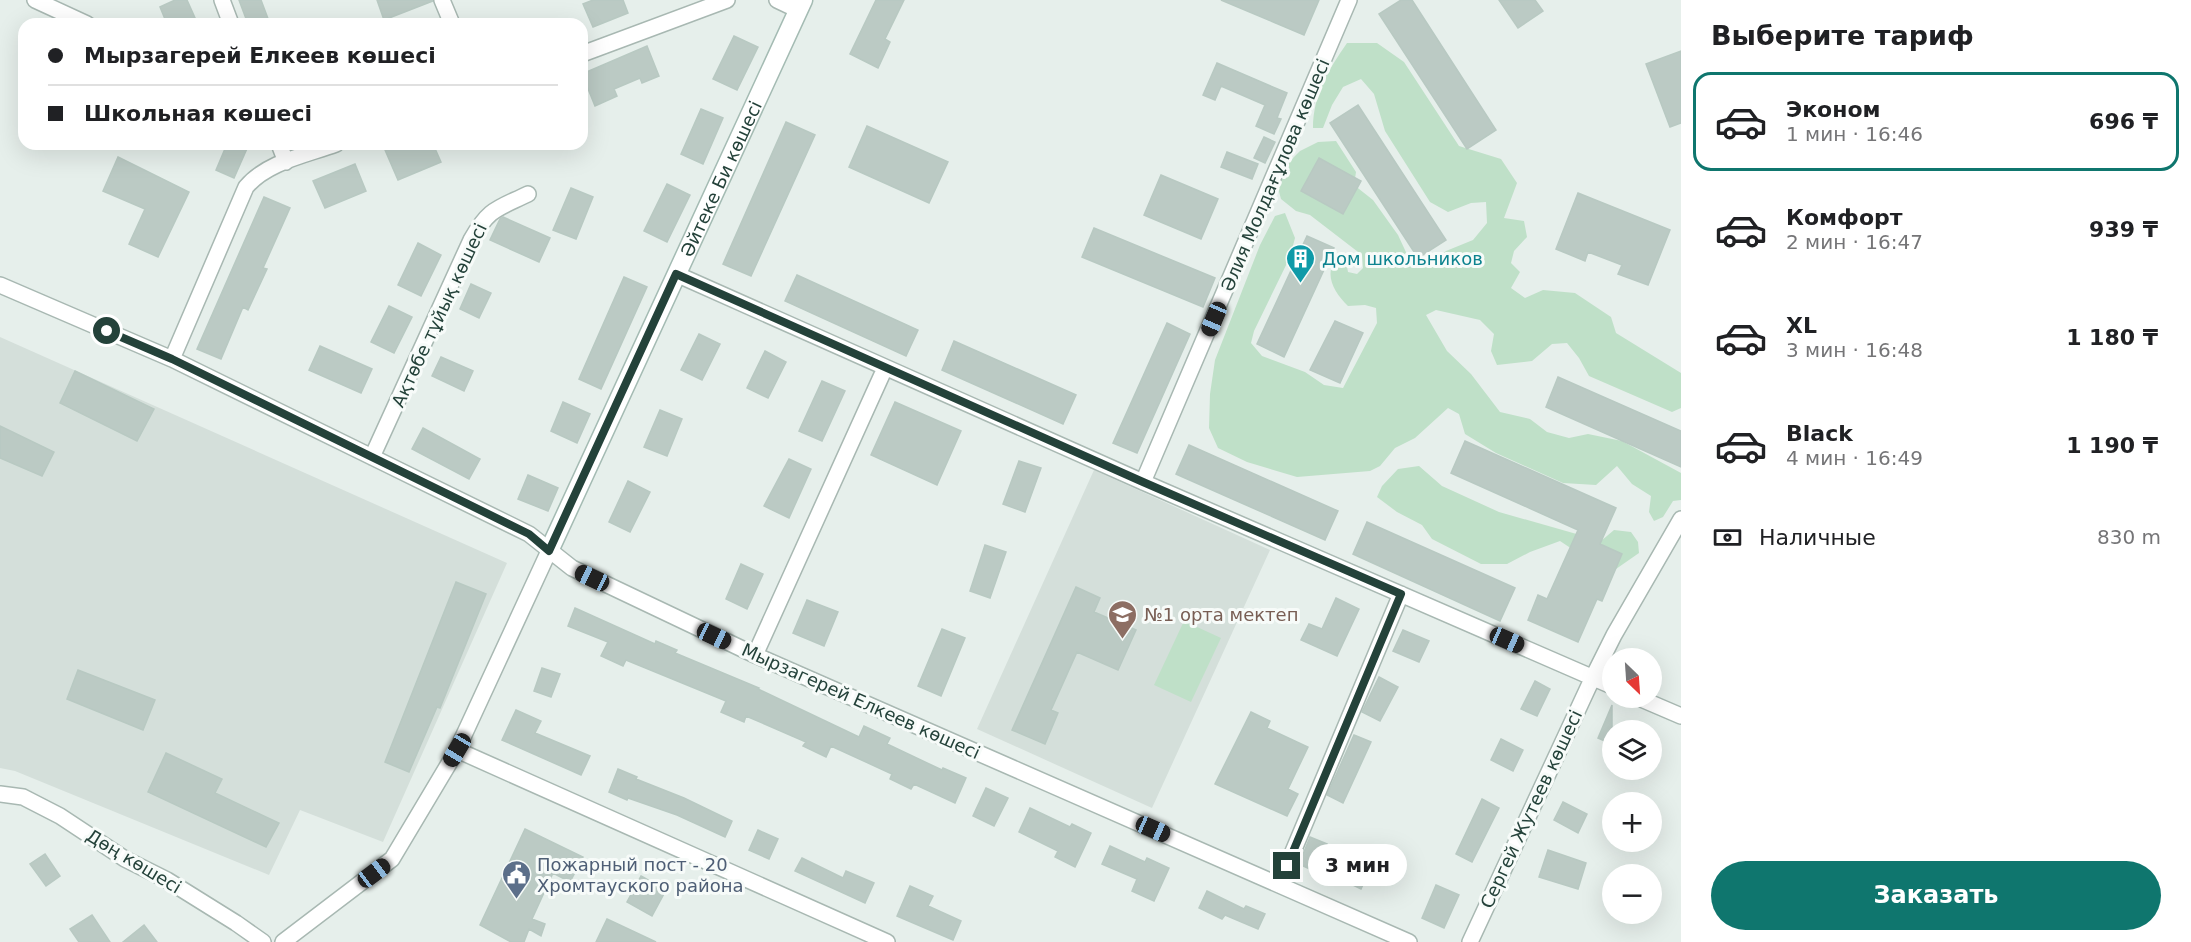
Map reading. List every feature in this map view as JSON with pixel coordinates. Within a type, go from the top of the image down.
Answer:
[{"type":"street","points":[[35,0],[74,18]]},
{"type":"street","points":[[222,0],[229,18]]},
{"type":"street","points":[[442,0],[450,18]]},
{"type":"street","points":[[588,52],[727,0]]},
{"type":"street","points":[[777,0],[800,5]]},
{"type":"street","name":"Әлия Молдағұлова көшесі","points":[[1143,482],[1349,0]]},
{"type":"street","name":"Әйтеке Би көшесі","points":[[283,942],[392,859],[457,750],[800,5]]},
{"type":"street","points":[[281,150],[286,162]]},
{"type":"street","points":[[172,359],[246,187],[260,173],[319,150]]},
{"type":"street","name":"Ақтөбе тұйық көшесі","points":[[372,457],[482,220],[490,212],[528,194]]},
{"type":"street","points":[[676,274],[1143,482],[1602,681]]},
{"type":"street","name":"Мырзагерей Елкеев көшесі","points":[[0,285],[172,359],[372,457],[529,534],[572,568],[755,655],[1409,942]]},
{"type":"street","points":[[755,655],[885,368]]},
{"type":"street","name":"Сергей Жутеев көшесі","points":[[1470,942],[1593,677],[1614,635],[1681,519]]},
{"type":"street","points":[[1279,885],[1401,594]]},
{"type":"street","points":[[1662,708],[1681,716]]},
{"type":"street","points":[[457,750],[886,942]]},
{"type":"street","name":"Дөң көшесі","points":[[0,794],[23,797],[60,816],[125,859],[167,880],[263,942]]},
{"type":"shaded area","points":[[0,337],[507,563],[383,842],[300,810],[269,875],[15,771],[0,768]]},
{"type":"shaded area","name":"№1 орта мектеп","points":[[1094,470],[1270,550],[1152,808],[977,729]]},
{"type":"green space","points":[[1347,43],[1377,43],[1404,62],[1459,146],[1501,159],[1517,183],[1504,218],[1524,221],[1527,237],[1514,251],[1511,263],[1520,272],[1511,288],[1525,298],[1543,290],[1575,293],[1611,317],[1616,333],[1681,373],[1681,408],[1672,412],[1589,376],[1567,343],[1552,344],[1532,361],[1497,365],[1491,351],[1494,334],[1480,320],[1436,310],[1426,315],[1447,351],[1471,374],[1500,412],[1530,419],[1547,432],[1569,438],[1588,434],[1622,441],[1681,473],[1681,500],[1673,501],[1663,517],[1654,521],[1649,512],[1651,496],[1632,484],[1617,466],[1596,485],[1563,483],[1496,453],[1465,434],[1459,414],[1448,408],[1415,438],[1395,448],[1380,466],[1370,471],[1297,477],[1247,462],[1218,448],[1209,428],[1210,394],[1215,360],[1260,245],[1275,216],[1285,213],[1295,238],[1290,257],[1254,331],[1251,343],[1262,356],[1305,372],[1324,385],[1343,388],[1377,323],[1376,308],[1365,305],[1348,306],[1332,284],[1331,272],[1335,260],[1346,261],[1348,272],[1357,274],[1363,268],[1362,255],[1310,215],[1296,211],[1281,199],[1278,188],[1284,167],[1300,151],[1318,142],[1336,141],[1356,172],[1354,185],[1373,200],[1398,235],[1411,263],[1428,266],[1446,251],[1473,240],[1487,223],[1486,202],[1471,203],[1448,212],[1430,202],[1385,131],[1374,94],[1361,79],[1343,87],[1332,105],[1323,128],[1313,128],[1316,104],[1323,83]]},
{"type":"green space","points":[[1419,466],[1442,486],[1499,512],[1601,541],[1614,530],[1631,532],[1638,542],[1639,553],[1616,569],[1599,567],[1560,541],[1530,552],[1507,564],[1481,564],[1432,539],[1422,525],[1397,512],[1377,497],[1382,486],[1398,469]]},
{"type":"green space","points":[[1184,621],[1221,638],[1191,702],[1154,685]]},
{"type":"building","points":[[175,0],[187,0],[195,18],[165,18],[160,7]]},
{"type":"building","points":[[239,0],[261,0],[268,18],[246,18]]},
{"type":"building","points":[[377,0],[433,1],[389,18],[383,18]]},
{"type":"building","points":[[593,0],[623,0],[628,13],[593,27],[583,4]]},
{"type":"building","points":[[876,0],[904,0],[885,39],[890,42],[878,68],[850,54]]},
{"type":"building","points":[[1221,0],[1319,0],[1304,35]]},
{"type":"building","points":[[1401,0],[1412,0],[1496,130],[1467,149],[1379,14]]},
{"type":"building","points":[[1499,0],[1535,0],[1543,11],[1518,28]]},
{"type":"building","points":[[734,36],[758,47],[737,90],[713,79]]},
{"type":"building","points":[[647,46],[659,76],[642,83],[640,78],[614,89],[617,96],[595,106],[588,89],[588,71]]},
{"type":"building","points":[[1681,51],[1681,123],[1670,127],[1646,64]]},
{"type":"building","points":[[1217,63],[1287,93],[1277,118],[1281,119],[1274,134],[1256,126],[1265,105],[1221,86],[1215,100],[1203,95]]},
{"type":"building","points":[[1358,105],[1446,240],[1418,258],[1330,123]]},
{"type":"building","points":[[701,109],[723,118],[703,164],[681,154]]},
{"type":"building","points":[[786,122],[815,135],[751,276],[723,264]]},
{"type":"building","points":[[867,126],[948,162],[929,203],[849,167]]},
{"type":"building","points":[[1264,137],[1275,142],[1265,163],[1254,158]]},
{"type":"building","points":[[224,150],[246,150],[234,178],[216,170]]},
{"type":"building","points":[[385,150],[436,150],[441,162],[398,180]]},
{"type":"building","points":[[1227,152],[1258,164],[1252,179],[1221,167]]},
{"type":"building","points":[[118,157],[189,192],[158,257],[129,244],[145,209],[103,191]]},
{"type":"building","points":[[1319,158],[1361,181],[1343,214],[1301,191]]},
{"type":"building","points":[[355,164],[366,191],[325,208],[313,181]]},
{"type":"building","points":[[1161,175],[1218,199],[1201,239],[1144,215]]},
{"type":"building","points":[[667,184],[690,195],[667,242],[644,231]]},
{"type":"building","points":[[571,188],[593,197],[576,239],[553,230]]},
{"type":"building","points":[[1578,193],[1670,230],[1648,285],[1618,274],[1622,265],[1588,252],[1585,261],[1556,249]]},
{"type":"building","points":[[264,197],[290,208],[263,268],[267,269],[248,310],[243,307],[221,359],[197,349]]},
{"type":"building","points":[[503,217],[550,238],[539,262],[490,240]]},
{"type":"building","points":[[1094,228],[1215,278],[1203,307],[1082,257]]},
{"type":"building","name":"Дом школьников","points":[[1307,236],[1334,248],[1284,357],[1257,344]]},
{"type":"building","points":[[418,243],[441,255],[421,296],[398,285]]},
{"type":"building","points":[[797,275],[918,330],[906,356],[785,301]]},
{"type":"building","points":[[624,277],[647,287],[601,389],[579,379]]},
{"type":"building","points":[[471,284],[491,293],[479,318],[460,309]]},
{"type":"building","points":[[389,306],[412,317],[394,353],[371,342]]},
{"type":"building","points":[[1335,321],[1363,333],[1340,383],[1310,370]]},
{"type":"building","points":[[1167,323],[1190,334],[1137,453],[1113,443]]},
{"type":"building","points":[[699,334],[720,344],[702,380],[681,370]]},
{"type":"building","points":[[954,341],[1076,395],[1063,424],[942,370]]},
{"type":"building","points":[[320,346],[372,369],[361,393],[309,370]]},
{"type":"building","points":[[765,351],[786,362],[768,398],[747,388]]},
{"type":"building","points":[[441,357],[473,371],[464,391],[432,376]]},
{"type":"building","points":[[75,371],[154,409],[137,441],[60,403]]},
{"type":"building","points":[[1558,377],[1681,431],[1681,467],[1546,407]]},
{"type":"building","points":[[822,381],[845,391],[822,441],[799,431]]},
{"type":"building","points":[[563,402],[590,414],[577,443],[551,431]]},
{"type":"building","points":[[895,402],[961,431],[937,485],[871,455]]},
{"type":"building","points":[[660,410],[682,419],[667,456],[644,447]]},
{"type":"building","points":[[0,426],[54,452],[42,476],[0,458]]},
{"type":"building","points":[[423,428],[480,459],[469,479],[412,449]]},
{"type":"building","points":[[1465,441],[1616,508],[1600,544],[1622,554],[1602,601],[1597,599],[1578,642],[1528,620],[1538,595],[1547,599],[1578,530],[1451,473]]},
{"type":"building","points":[[1189,445],[1338,511],[1325,540],[1176,474]]},
{"type":"building","points":[[789,459],[811,469],[789,518],[764,506]]},
{"type":"building","points":[[1019,461],[1041,468],[1025,512],[1003,504]]},
{"type":"building","points":[[528,475],[558,488],[548,511],[518,499]]},
{"type":"building","points":[[628,481],[650,492],[630,532],[609,522]]},
{"type":"building","points":[[1367,522],[1515,588],[1500,621],[1353,554]]},
{"type":"building","points":[[985,545],[1006,552],[990,598],[970,591]]},
{"type":"building","points":[[741,564],[763,574],[747,609],[726,599]]},
{"type":"building","points":[[456,582],[486,594],[440,708],[437,707],[409,772],[385,762]]},
{"type":"building","points":[[1076,587],[1100,598],[1094,612],[1136,630],[1118,670],[1077,652],[1051,710],[1058,713],[1045,744],[1012,730]]},
{"type":"building","points":[[1336,598],[1359,609],[1337,656],[1301,640],[1309,624],[1322,629]]},
{"type":"building","points":[[807,600],[838,612],[824,646],[793,633]]},
{"type":"building","points":[[575,608],[655,644],[656,641],[677,650],[675,653],[759,688],[859,737],[864,726],[890,738],[887,744],[942,770],[943,768],[966,778],[955,803],[914,784],[911,789],[890,779],[892,774],[831,746],[826,757],[803,746],[806,742],[746,716],[744,722],[721,712],[726,701],[626,660],[623,666],[601,656],[608,642],[568,626]]},
{"type":"building","points":[[942,629],[965,638],[941,696],[918,686]]},
{"type":"building","points":[[1403,630],[1429,641],[1419,662],[1393,651]]},
{"type":"building","points":[[542,668],[560,674],[551,697],[534,691]]},
{"type":"building","points":[[78,670],[155,700],[143,730],[67,699]]},
{"type":"building","points":[[1379,677],[1398,687],[1380,721],[1362,712]]},
{"type":"building","points":[[1535,681],[1550,689],[1537,716],[1521,709]]},
{"type":"building","points":[[1611,708],[1612,708],[1612,720],[1606,720]]},
{"type":"building","points":[[516,710],[541,721],[535,733],[590,756],[581,775],[502,740]]},
{"type":"building","points":[[1251,712],[1270,721],[1267,728],[1308,747],[1288,789],[1298,794],[1287,816],[1215,784]]},
{"type":"building","points":[[1354,735],[1371,742],[1343,803],[1327,795]]},
{"type":"building","points":[[1501,739],[1523,750],[1513,771],[1491,760]]},
{"type":"building","points":[[166,753],[222,779],[215,793],[279,823],[266,847],[148,792]]},
{"type":"building","points":[[618,769],[732,821],[725,837],[677,815],[628,798],[627,800],[609,792]]},
{"type":"building","points":[[986,788],[1008,798],[994,826],[973,816]]},
{"type":"building","points":[[1482,799],[1499,808],[1472,862],[1456,854]]},
{"type":"building","points":[[1563,802],[1587,814],[1578,833],[1554,820]]},
{"type":"building","points":[[1030,808],[1070,827],[1072,824],[1091,833],[1075,867],[1055,857],[1058,851],[1019,832]]},
{"type":"building","name":"Пожарный пост - 20 Хромтауского района","points":[[525,829],[583,857],[570,882],[553,873],[532,919],[545,924],[541,936],[529,929],[524,942],[511,942],[480,925]]},
{"type":"building","points":[[758,830],[778,839],[769,859],[749,850]]},
{"type":"building","points":[[1310,837],[1327,844],[1324,850],[1369,871],[1361,889],[1316,867],[1314,871],[1299,864]]},
{"type":"building","points":[[1110,846],[1145,862],[1147,858],[1169,868],[1154,901],[1132,891],[1137,879],[1102,864]]},
{"type":"building","points":[[1548,850],[1586,863],[1578,889],[1539,877]]},
{"type":"building","points":[[45,854],[60,876],[46,886],[30,864]]},
{"type":"building","points":[[802,858],[843,878],[846,871],[874,883],[865,903],[795,871]]},
{"type":"building","points":[[641,876],[666,890],[652,916],[627,902]]},
{"type":"building","points":[[1436,885],[1459,895],[1444,928],[1422,918]]},
{"type":"building","points":[[910,886],[933,896],[928,906],[961,921],[953,940],[897,916]]},
{"type":"building","points":[[1207,891],[1244,909],[1246,906],[1265,914],[1258,929],[1225,915],[1222,919],[1199,908]]},
{"type":"building","points":[[92,915],[110,942],[79,942],[70,929]]},
{"type":"building","points":[[607,919],[656,942],[596,942]]},
{"type":"building","points":[[144,925],[157,942],[123,942]]},
{"type":"place","name":"Дом школьников","points":[[1301,284]]},
{"type":"place","name":"№1 орта мектеп","points":[[1123,640]]},
{"type":"place","name":"Пожарный пост - 20 Хромтауского района","points":[[516,900]]},
{"type":"route","points":[[107,331],[172,359],[529,534],[549,551],[676,274],[1401,594],[1287,866]]}]
